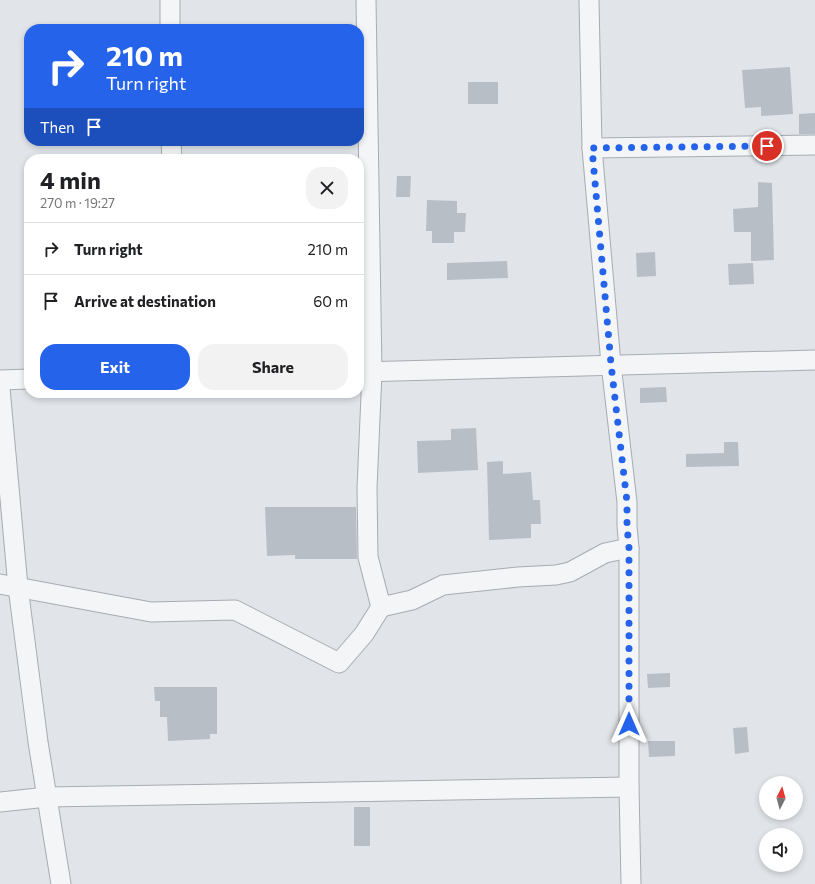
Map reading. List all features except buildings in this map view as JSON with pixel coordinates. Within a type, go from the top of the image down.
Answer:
[{"type":"street","points":[[170,0],[170,24]]},
{"type":"street","points":[[366,0],[366,372],[368,557],[381,607]]},
{"type":"street","points":[[589,0],[592,148],[611,364],[627,502],[629,548],[629,787],[631,884]]},
{"type":"street","points":[[592,148],[815,145]]},
{"type":"street","points":[[366,372],[611,364],[815,360]]},
{"type":"street","points":[[0,380],[24,379]]},
{"type":"street","points":[[0,388],[9,586],[58,856],[61,884]]},
{"type":"street","points":[[9,586],[151,612],[235,610],[339,663],[364,634],[381,607],[412,600],[443,585],[511,578],[556,576],[570,572],[606,553],[629,548]]},
{"type":"street","points":[[0,802],[47,797],[629,787]]},
{"type":"route","points":[[629,724],[629,548],[627,502],[611,364],[592,148],[767,146]]}]
